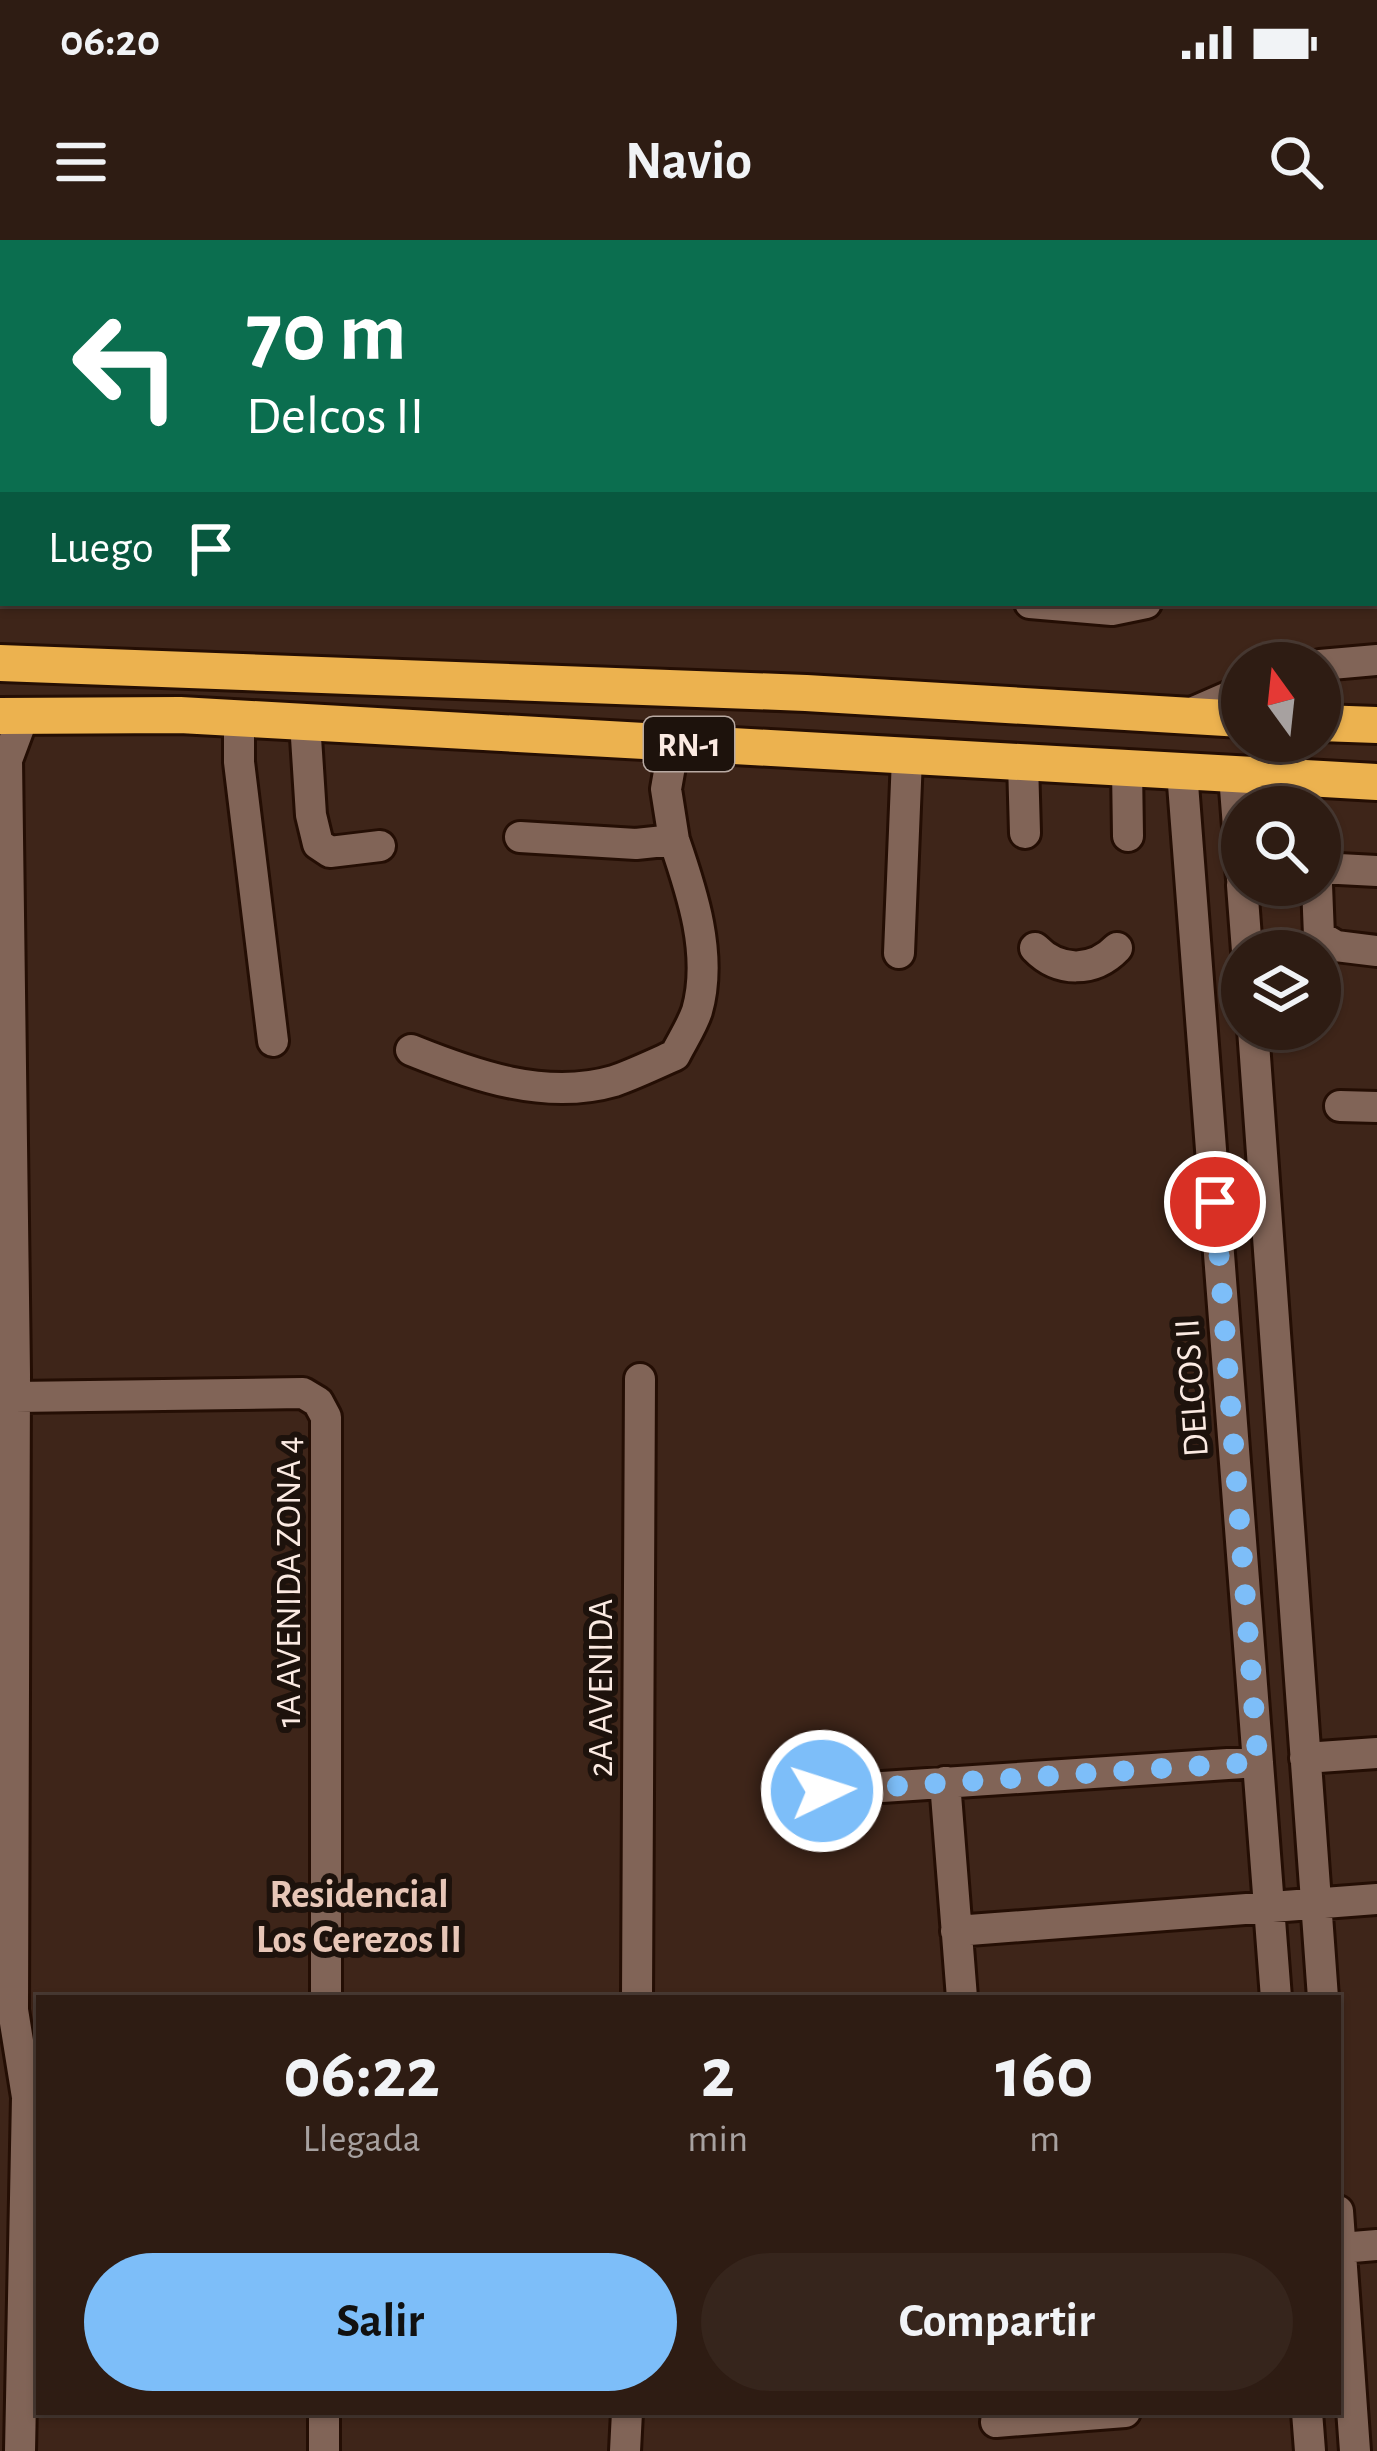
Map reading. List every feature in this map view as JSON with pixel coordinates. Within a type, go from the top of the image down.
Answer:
[{"type":"highway","name":"RN-1","points":[[0,663],[806,693],[1221,718]]},
{"type":"highway","name":"RN-1","points":[[11,717],[239,718],[1182,771],[1287,786]]},
{"type":"highway","points":[[1341,724],[1377,725]]},
{"type":"highway","name":"RN-1","points":[[1341,789],[1377,782]]},
{"type":"street","points":[[1065,606],[1112,610],[1131,606]]},
{"type":"street","points":[[1341,663],[1377,660]]},
{"type":"street","points":[[1186,716],[1221,700]]},
{"type":"street","points":[[11,717],[7,760],[15,1397],[6,2010],[22,2100],[20,2451]]},
{"type":"street","points":[[239,718],[239,762],[273,1041]]},
{"type":"street","points":[[305,722],[310,815],[318,844],[330,852],[380,846]]},
{"type":"street","points":[[411,1050],[484,1079],[550,1086],[610,1082],[675,1055],[697,1011],[703,959],[692,891],[674,840],[666,788],[674,743]]},
{"type":"street","points":[[899,953],[907,758]]},
{"type":"street","points":[[1023,762],[1025,833]]},
{"type":"street","points":[[1126,768],[1128,836]]},
{"type":"street","name":"DELCOS II","points":[[1182,771],[1276,1995]]},
{"type":"street","points":[[1234,775],[1235,786]]},
{"type":"street","points":[[520,837],[636,844],[674,840]]},
{"type":"street","points":[[1341,869],[1377,871]]},
{"type":"street","points":[[1318,906],[1319,936],[1336,946],[1377,951]]},
{"type":"street","points":[[1036,948],[1060,965],[1106,959],[1118,948]]},
{"type":"street","points":[[1254,1050],[1323,1995]]},
{"type":"street","points":[[1340,1106],[1377,1107]]},
{"type":"street","name":"2A AVENIDA","points":[[637,1995],[640,1379]]},
{"type":"street","name":"1A AVENIDA ZONA 4","points":[[15,1397],[303,1393],[317,1402],[326,1417],[326,1995]]},
{"type":"street","points":[[1305,1758],[1377,1754]]},
{"type":"street","points":[[822,1791],[1258,1762]]},
{"type":"street","points":[[944,1782],[962,1995]]},
{"type":"street","points":[[956,1931],[1377,1899]]},
{"type":"street","points":[[1355,2451],[1355,2394],[1341,2248],[1377,2245]]},
{"type":"street","points":[[324,2415],[324,2451]]},
{"type":"street","points":[[626,2451],[627,2415]]},
{"type":"street","points":[[996,2428],[1101,2415]]},
{"type":"street","points":[[1307,2415],[1310,2451]]},
{"type":"district","name":"Residencial Los Cerezos II","points":[[359,1916]]},
{"type":"route","points":[[822,1791],[1258,1762],[1215,1202]]}]
